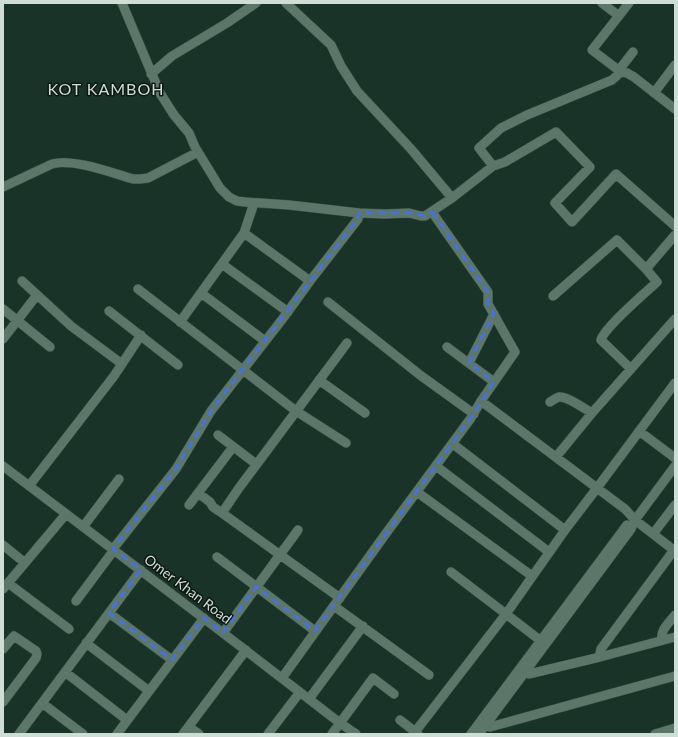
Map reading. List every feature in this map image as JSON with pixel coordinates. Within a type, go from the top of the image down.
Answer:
[{"type":"street","points":[[122,3],[160,93],[174,115],[189,133],[198,152],[220,188],[229,197],[236,201],[359,213],[409,213],[425,216],[452,198],[493,166],[505,162],[556,132],[590,167],[555,202],[572,222],[616,174],[675,226]]},
{"type":"street","points":[[151,74],[172,56],[227,23],[256,3]]},
{"type":"street","points":[[286,3],[331,45],[341,66],[357,91],[411,149],[452,198]]},
{"type":"street","points":[[602,3],[619,16]]},
{"type":"street","points":[[629,3],[592,50],[620,71],[634,77],[675,109]]},
{"type":"street","points":[[493,166],[478,148],[501,128],[527,115],[612,80],[633,52]]},
{"type":"street","points":[[654,93],[675,64]]},
{"type":"street","points":[[3,187],[58,162],[88,165],[133,179],[148,178],[198,152]]},
{"type":"street","points":[[180,322],[244,233],[254,203]]},
{"type":"street","points":[[282,678],[453,444],[515,352],[488,304],[488,292],[432,212]]},
{"type":"street","points":[[76,601],[113,550],[176,469],[211,411],[358,219],[359,213]]},
{"type":"street","points":[[244,233],[310,280]]},
{"type":"street","points":[[646,269],[675,235]]},
{"type":"street","points":[[553,296],[617,240],[657,282],[611,326],[601,338],[602,342],[631,369]]},
{"type":"street","points":[[222,264],[288,312]]},
{"type":"street","points":[[22,281],[71,326],[122,364]]},
{"type":"street","points":[[138,289],[296,411],[346,443]]},
{"type":"street","points":[[200,293],[265,341]]},
{"type":"street","points":[[3,339],[37,294]]},
{"type":"street","points":[[328,302],[420,375],[474,414]]},
{"type":"street","points":[[3,309],[50,347]]},
{"type":"street","points":[[109,311],[178,365]]},
{"type":"street","points":[[469,363],[494,314]]},
{"type":"street","points":[[556,457],[592,413],[675,319]]},
{"type":"street","points":[[29,486],[114,376],[141,335]]},
{"type":"street","points":[[222,513],[256,464],[347,343]]},
{"type":"street","points":[[446,347],[494,382]]},
{"type":"street","points":[[319,380],[365,413]]},
{"type":"street","points":[[400,720],[416,733],[506,614],[565,530],[675,383]]},
{"type":"street","points":[[550,402],[560,397],[567,399],[592,413]]},
{"type":"street","points":[[481,401],[625,509],[635,520],[673,549]]},
{"type":"street","points":[[639,431],[675,458]]},
{"type":"street","points":[[218,435],[256,464]]},
{"type":"street","points":[[453,444],[565,530]]},
{"type":"street","points":[[188,505],[234,447]]},
{"type":"street","name":"Omer Khan Road","points":[[3,466],[356,734]]},
{"type":"street","points":[[436,466],[549,552]]},
{"type":"street","points":[[479,734],[631,529],[635,520],[675,466]]},
{"type":"street","points":[[83,526],[119,479]]},
{"type":"street","points":[[417,492],[532,576]]},
{"type":"street","points":[[198,493],[210,502],[213,508],[340,598]]},
{"type":"street","points":[[653,534],[675,505]]},
{"type":"street","points":[[66,514],[5,586],[69,629]]},
{"type":"street","points":[[471,734],[626,526],[635,520]]},
{"type":"street","points":[[223,633],[298,530]]},
{"type":"street","points":[[600,657],[601,649],[673,549],[675,538]]},
{"type":"street","points":[[3,545],[25,563]]},
{"type":"street","points":[[217,557],[315,631]]},
{"type":"street","points":[[22,733],[42,703],[141,570]]},
{"type":"street","points":[[451,572],[540,641]]},
{"type":"street","points":[[334,606],[430,675]]},
{"type":"street","points":[[109,613],[172,660]]},
{"type":"street","points":[[662,640],[662,632],[675,615]]},
{"type":"street","points":[[117,734],[204,618]]},
{"type":"street","points":[[309,699],[363,626]]},
{"type":"street","points":[[3,650],[14,636],[36,651],[37,654],[36,658],[3,702]]},
{"type":"street","points":[[526,672],[529,674],[675,637]]},
{"type":"street","points":[[86,643],[149,691]]},
{"type":"street","points":[[199,734],[186,730],[246,650]]},
{"type":"street","points":[[65,672],[127,720]]},
{"type":"street","points":[[486,725],[490,727],[675,676]]},
{"type":"street","points":[[332,734],[373,678],[394,694]]},
{"type":"street","points":[[268,734],[300,692]]},
{"type":"street","points":[[42,703],[83,734]]},
{"type":"street","points":[[654,734],[675,728]]},
{"type":"highlighted area","points":[[432,212],[488,292],[488,304],[494,314],[469,363],[494,382],[471,418],[315,631],[256,587],[223,633],[204,618],[172,660],[109,613],[141,570],[113,549],[176,469],[211,411],[358,219],[359,213],[409,213],[425,216]]},
{"type":"district","name":"KOT KAMBOH","points":[[106,89]]}]
